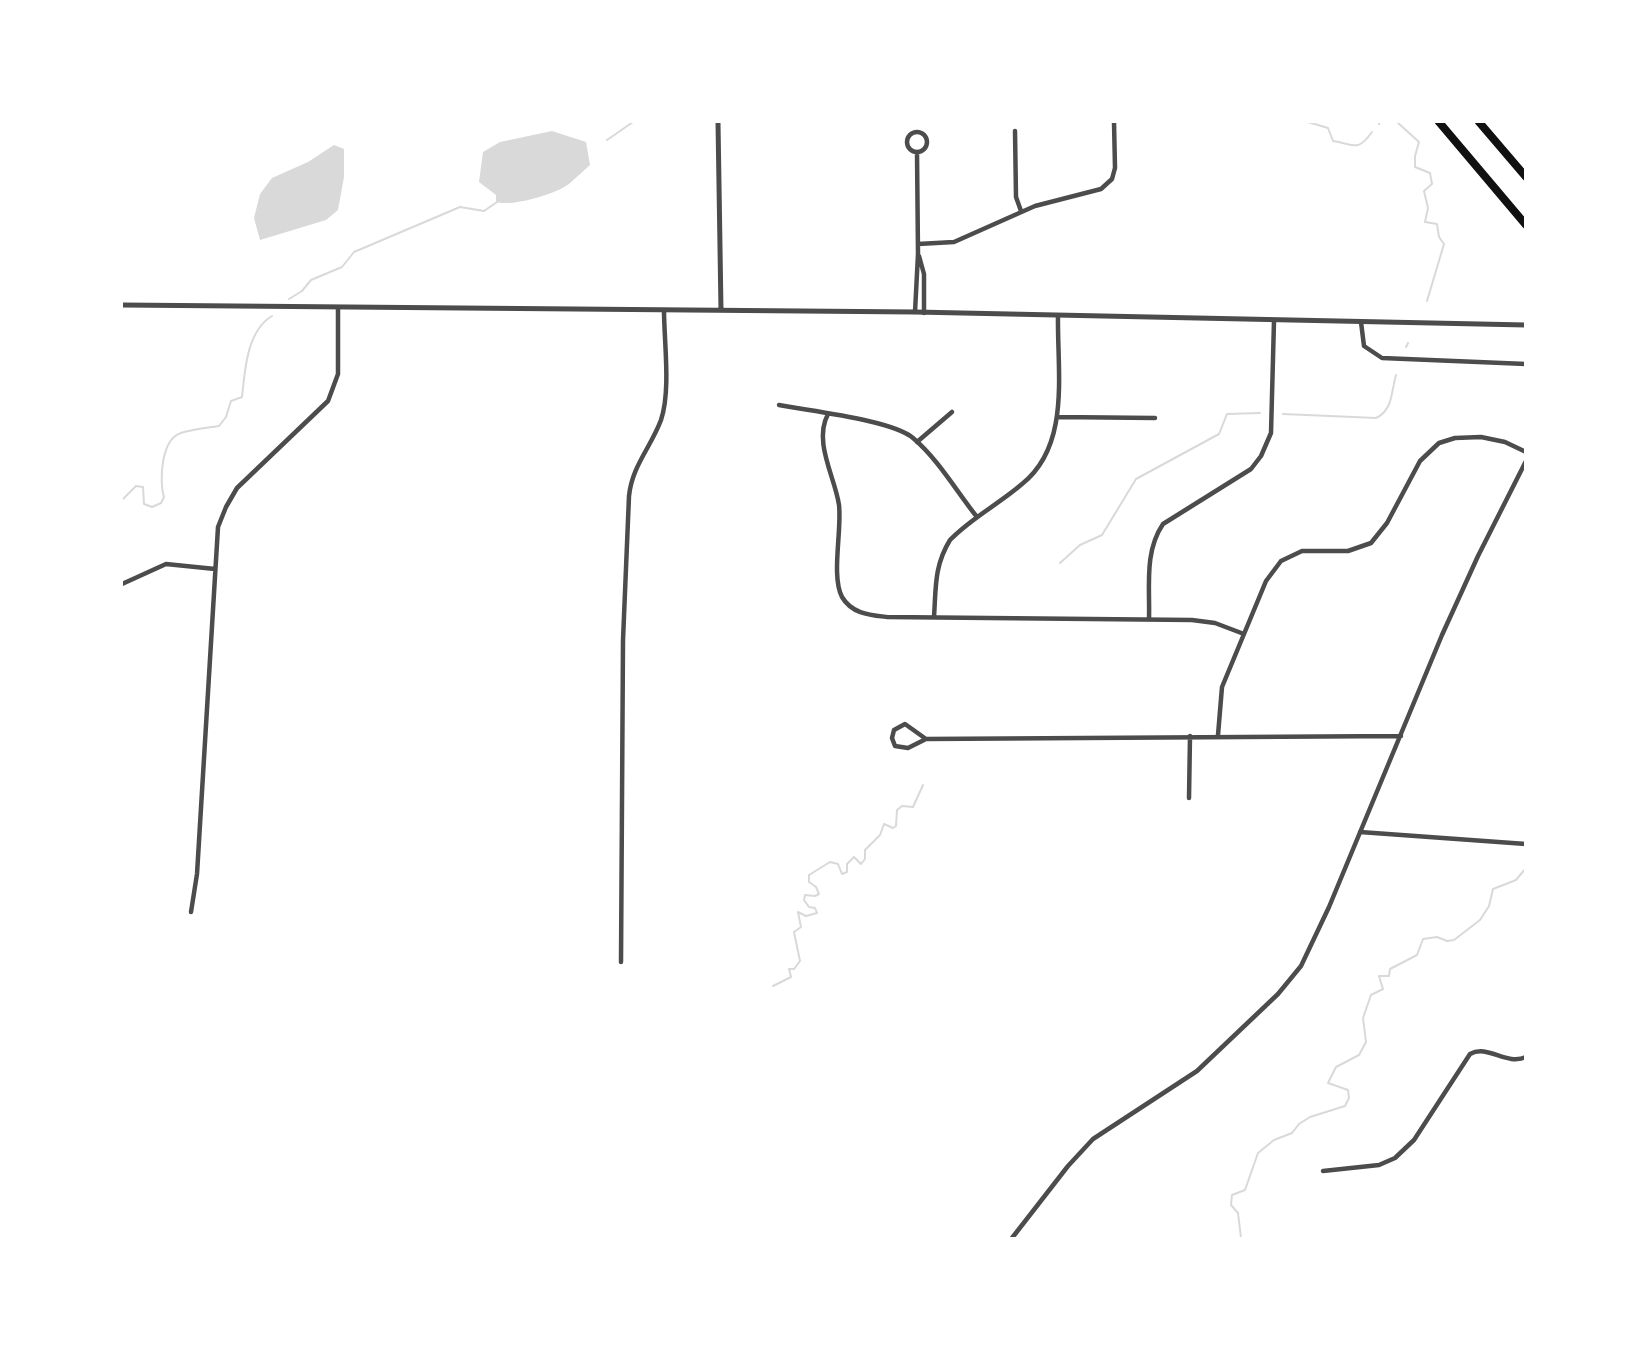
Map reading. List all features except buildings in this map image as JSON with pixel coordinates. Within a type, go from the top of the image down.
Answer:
[{"type":"highway","points":[[1439,122],[1526,225]]},
{"type":"highway","points":[[1479,122],[1526,177]]},
{"type":"street","points":[[718,122],[721,310]]},
{"type":"street","points":[[918,244],[962,239],[1021,211],[1048,201],[1095,191],[1107,185],[1115,168],[1114,122]]},
{"type":"street","points":[[1015,131],[1017,197],[1021,211]]},
{"type":"street","points":[[915,312],[918,254],[917,152],[926,144],[924,136],[917,132],[907,140],[909,148],[917,152]]},
{"type":"street","points":[[918,254],[924,274],[924,313]]},
{"type":"street","points":[[122,305],[915,312],[1526,325]]},
{"type":"street","points":[[191,912],[197,874],[218,526],[237,488],[328,401],[335,388],[338,374],[338,308]]},
{"type":"street","points":[[621,962],[623,640],[629,496],[633,473],[656,431],[663,410],[664,310]]},
{"type":"street","points":[[934,617],[935,575],[941,554],[956,534],[1022,485],[1037,470],[1052,442],[1057,417],[1058,316]]},
{"type":"street","points":[[1149,619],[1150,556],[1163,524],[1251,469],[1265,449],[1271,434],[1274,321]]},
{"type":"street","points":[[1361,322],[1364,346],[1382,358],[1526,364]]},
{"type":"street","points":[[779,405],[887,426],[905,433],[917,442],[977,517]]},
{"type":"street","points":[[917,442],[951,412]]},
{"type":"street","points":[[828,414],[824,424],[824,442],[840,512],[838,580],[842,596],[852,608],[868,615],[1209,622],[1244,634]]},
{"type":"street","points":[[1057,417],[1155,418]]},
{"type":"street","points":[[1218,735],[1220,695],[1266,581],[1281,561],[1302,551],[1348,551],[1371,543],[1387,523],[1420,461],[1439,443],[1455,438],[1481,437],[1505,442],[1526,452]]},
{"type":"street","points":[[1012,1239],[1068,1166],[1093,1139],[1197,1071],[1278,994],[1298,971],[1313,944],[1473,566],[1526,462]]},
{"type":"street","points":[[122,584],[166,564],[215,570]]},
{"type":"street","points":[[926,739],[906,724],[897,727],[892,738],[895,746],[903,749],[926,739],[1218,735],[1401,736]]},
{"type":"street","points":[[1189,798],[1190,736]]},
{"type":"street","points":[[1360,832],[1526,844]]},
{"type":"street","points":[[1323,1171],[1379,1165],[1395,1158],[1414,1140],[1463,1062],[1474,1052],[1480,1051],[1512,1060],[1526,1057]]},
{"type":"shaded area","points":[[552,131],[586,142],[590,165],[569,184],[554,192],[512,203],[496,202],[496,195],[479,182],[483,152],[500,142]]},
{"type":"shaded area","points":[[334,145],[344,149],[344,177],[338,210],[326,220],[260,240],[254,218],[260,194],[272,178],[308,162]]},
{"type":"waterway","points":[[607,140],[633,122]]},
{"type":"waterway","points":[[1308,122],[1328,128],[1333,141],[1355,146],[1363,143],[1372,132]]},
{"type":"waterway","points":[[1397,122],[1419,142],[1415,167],[1430,173],[1432,184],[1424,191],[1428,208],[1425,222],[1437,224],[1439,237],[1444,244],[1427,301]]},
{"type":"waterway","points":[[289,299],[302,291],[311,280],[342,267],[354,252],[460,207],[484,211],[497,202]]},
{"type":"waterway","points":[[122,500],[136,486],[143,487],[144,504],[152,507],[161,503],[164,497],[162,490],[163,461],[169,443],[181,433],[219,426],[226,417],[231,401],[242,397],[246,363],[252,341],[257,331],[272,316]]},
{"type":"waterway","points":[[1406,347],[1408,343]]},
{"type":"waterway","points":[[1283,414],[1376,418],[1382,415],[1391,400],[1396,375]]},
{"type":"waterway","points":[[1060,563],[1080,545],[1102,535],[1136,479],[1219,434],[1227,414],[1260,413]]},
{"type":"waterway","points":[[773,986],[791,977],[789,969],[794,969],[800,961],[794,932],[801,927],[798,912],[806,916],[817,913],[815,908],[809,907],[804,900],[805,895],[819,894],[816,887],[809,882],[809,875],[830,862],[838,864],[842,874],[847,872],[847,864],[854,857],[861,864],[865,859],[865,850],[880,835],[884,824],[893,828],[896,826],[897,810],[902,806],[913,807],[923,785]]},
{"type":"waterway","points":[[1241,1238],[1238,1213],[1231,1205],[1232,1195],[1245,1190],[1258,1153],[1274,1140],[1292,1133],[1299,1124],[1310,1117],[1345,1106],[1349,1098],[1348,1090],[1328,1083],[1336,1067],[1359,1055],[1366,1042],[1363,1018],[1371,995],[1383,989],[1379,976],[1389,976],[1390,969],[1417,955],[1423,939],[1437,937],[1447,941],[1454,940],[1480,920],[1489,906],[1493,889],[1516,880],[1526,868]]}]
